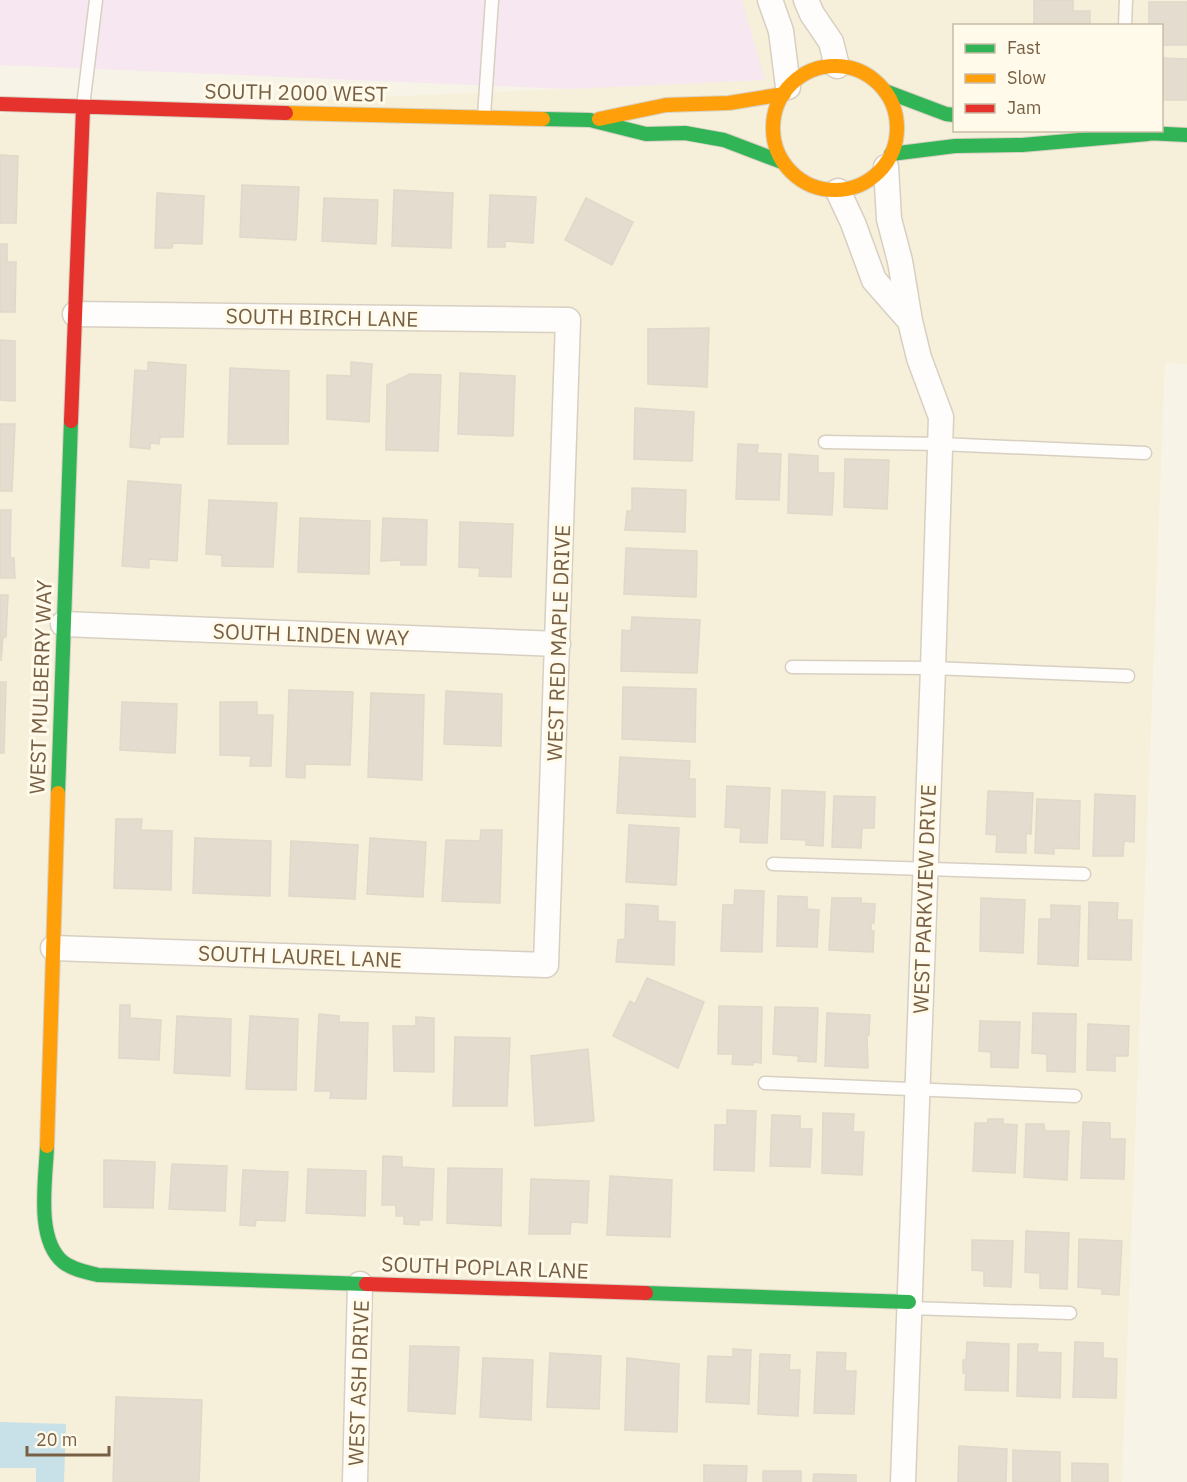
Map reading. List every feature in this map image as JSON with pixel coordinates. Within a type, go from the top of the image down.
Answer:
[{"type":"street","points":[[770,0],[781,31],[786,90]]},
{"type":"street","points":[[806,0],[812,14],[831,42],[837,66]]},
{"type":"street","points":[[837,66],[864,73],[885,91],[894,107],[897,126],[895,145],[888,161],[874,177],[857,187],[838,191],[816,188],[797,178],[782,162],[775,144],[772,124],[777,104],[786,90],[802,75],[819,68],[837,66]]},
{"type":"street","name":"SOUTH 2000 WEST","points":[[0,104],[590,120],[666,105],[729,102],[786,90]]},
{"type":"street","points":[[885,91],[953,115]]},
{"type":"street","name":"WEST MULBERRY WAY","points":[[63,1261],[51,1248],[45,1226],[63,624],[83,108]]},
{"type":"street","name":"SOUTH 2000 WEST","points":[[590,120],[646,134],[685,133],[724,140],[782,162]]},
{"type":"street","points":[[1132,132],[1187,135]]},
{"type":"street","points":[[888,161],[955,146],[1022,146],[1148,134]]},
{"type":"street","name":"WEST PARKVIEW DRIVE","points":[[888,161],[889,219],[900,261],[910,321],[919,358],[941,417],[903,1482]]},
{"type":"street","name":"WEST PARKVIEW DRIVE","points":[[838,191],[853,223],[874,280],[910,321]]},
{"type":"street","name":"SOUTH BIRCH LANE","points":[[75,314],[568,320]]},
{"type":"street","name":"WEST RED MAPLE DRIVE","points":[[546,965],[568,320]]},
{"type":"street","name":"SOUTH LINDEN WAY","points":[[63,624],[558,644]]},
{"type":"street","name":"SOUTH LAUREL LANE","points":[[53,948],[546,965]]},
{"type":"street","name":"SOUTH POPLAR LANE","points":[[63,1261],[79,1270],[98,1275],[909,1305]]},
{"type":"street","name":"WEST ASH DRIVE","points":[[355,1482],[360,1284]]},
{"type":"lane","points":[[83,108],[96,0]]},
{"type":"lane","points":[[484,118],[492,0]]},
{"type":"lane","points":[[1125,24],[1126,0]]},
{"type":"lane","points":[[825,442],[940,444],[1145,453]]},
{"type":"lane","points":[[792,667],[933,668],[1128,676]]},
{"type":"lane","points":[[773,864],[1084,874]]},
{"type":"lane","points":[[765,1083],[1075,1096]]},
{"type":"lane","points":[[909,1305],[1070,1313]]},
{"type":"shaded area","points":[[0,0],[742,0],[765,80],[569,89],[0,65]]},
{"type":"shaded area","points":[[742,0],[1187,0],[1187,364],[1165,363],[1122,1482],[0,1482],[0,114],[764,80]]},
{"type":"water","points":[[0,1422],[66,1424],[64,1482],[36,1482],[36,1468],[0,1468]]},
{"type":"building","points":[[1034,0],[1073,0],[1073,11],[1090,11],[1090,24],[1034,24]]},
{"type":"building","points":[[1149,2],[1187,2],[1187,45],[1163,45],[1163,24],[1149,24]]},
{"type":"building","points":[[1163,58],[1187,59],[1187,100],[1163,100]]},
{"type":"building","points":[[0,155],[18,156],[16,223],[0,223]]},
{"type":"building","points":[[242,185],[299,187],[296,240],[240,237]]},
{"type":"building","points":[[394,190],[453,193],[451,248],[392,246]]},
{"type":"building","points":[[157,193],[204,196],[202,244],[173,243],[172,248],[155,248]]},
{"type":"building","points":[[490,195],[536,197],[533,243],[505,241],[505,247],[488,247]]},
{"type":"building","points":[[324,198],[378,200],[376,244],[322,241]]},
{"type":"building","points":[[586,198],[633,222],[612,265],[565,240]]},
{"type":"building","points":[[0,244],[7,244],[7,262],[16,262],[15,312],[0,312]]},
{"type":"building","points":[[709,328],[707,387],[648,384],[648,329]]},
{"type":"building","points":[[0,340],[15,341],[15,401],[0,400]]},
{"type":"building","points":[[148,362],[186,365],[183,437],[160,437],[159,444],[150,443],[150,449],[130,447],[135,370],[148,371]]},
{"type":"building","points":[[351,362],[372,364],[369,422],[327,419],[327,375],[351,376]]},
{"type":"building","points":[[230,368],[289,371],[288,444],[228,444]]},
{"type":"building","points":[[460,373],[515,376],[513,436],[458,434]]},
{"type":"building","points":[[410,374],[441,375],[438,451],[386,450],[387,385]]},
{"type":"building","points":[[635,408],[694,412],[692,461],[634,459]]},
{"type":"building","points":[[0,424],[15,424],[12,491],[0,491]]},
{"type":"building","points":[[738,444],[758,445],[757,453],[781,454],[779,500],[736,499]]},
{"type":"building","points":[[789,454],[818,456],[818,473],[834,473],[832,515],[788,513]]},
{"type":"building","points":[[845,459],[889,460],[887,509],[844,507]]},
{"type":"building","points":[[128,481],[181,485],[177,561],[149,559],[149,568],[122,566]]},
{"type":"building","points":[[632,488],[686,490],[685,532],[625,530],[627,511],[632,511]]},
{"type":"building","points":[[209,500],[277,503],[273,567],[222,566],[222,555],[206,554]]},
{"type":"building","points":[[0,510],[11,510],[10,558],[14,558],[15,578],[0,578]]},
{"type":"building","points":[[300,518],[370,521],[369,574],[298,572]]},
{"type":"building","points":[[383,518],[427,520],[426,565],[401,565],[401,560],[381,561]]},
{"type":"building","points":[[460,522],[513,524],[511,577],[479,576],[480,568],[459,567]]},
{"type":"building","points":[[626,548],[697,551],[696,597],[624,594]]},
{"type":"building","points":[[0,595],[8,595],[6,637],[3,637],[1,661]]},
{"type":"building","points":[[632,617],[700,620],[697,673],[621,671],[622,630],[631,631]]},
{"type":"building","points":[[0,682],[6,682],[4,753],[0,753]]},
{"type":"building","points":[[623,687],[696,689],[695,742],[622,739]]},
{"type":"building","points":[[289,690],[353,692],[350,765],[305,764],[305,778],[286,777]]},
{"type":"building","points":[[446,691],[502,694],[501,746],[444,744]]},
{"type":"building","points":[[371,693],[424,695],[422,780],[368,777]]},
{"type":"building","points":[[122,702],[177,704],[175,753],[120,750]]},
{"type":"building","points":[[220,702],[257,702],[257,715],[273,715],[271,766],[250,766],[251,756],[220,755]]},
{"type":"building","points":[[620,757],[690,761],[689,779],[695,779],[695,817],[617,813]]},
{"type":"building","points":[[727,786],[770,788],[767,843],[740,842],[741,828],[725,827]]},
{"type":"building","points":[[782,790],[825,792],[823,846],[806,845],[806,840],[781,839]]},
{"type":"building","points":[[988,791],[1033,793],[1031,834],[1026,833],[1026,853],[996,852],[997,835],[986,834]]},
{"type":"building","points":[[1095,794],[1135,796],[1134,842],[1124,841],[1123,856],[1093,856]]},
{"type":"building","points":[[834,796],[875,797],[874,828],[862,828],[861,848],[832,847]]},
{"type":"building","points":[[1037,799],[1080,801],[1079,849],[1054,848],[1054,854],[1035,853]]},
{"type":"building","points":[[116,819],[142,819],[141,830],[172,831],[171,890],[114,888]]},
{"type":"building","points":[[629,825],[679,828],[676,885],[626,882]]},
{"type":"building","points":[[481,830],[502,830],[500,903],[442,901],[446,840],[480,841]]},
{"type":"building","points":[[195,838],[271,841],[270,896],[193,893]]},
{"type":"building","points":[[370,838],[426,842],[423,897],[367,894]]},
{"type":"building","points":[[291,841],[358,845],[355,899],[289,896]]},
{"type":"building","points":[[735,890],[764,891],[762,952],[721,951],[723,905],[734,905]]},
{"type":"building","points":[[778,896],[807,897],[807,909],[819,910],[817,947],[777,946]]},
{"type":"building","points":[[832,898],[861,898],[861,903],[875,904],[874,923],[871,923],[871,931],[874,931],[873,952],[829,950]]},
{"type":"building","points":[[981,898],[1025,900],[1023,953],[980,951]]},
{"type":"building","points":[[1089,902],[1118,903],[1117,920],[1132,920],[1131,960],[1088,959]]},
{"type":"building","points":[[626,904],[658,906],[658,921],[675,922],[674,965],[616,962],[618,940],[625,939]]},
{"type":"building","points":[[1051,905],[1080,906],[1078,966],[1038,964],[1039,919],[1051,919]]},
{"type":"building","points":[[647,978],[704,1002],[678,1068],[613,1036],[630,1001],[635,1004]]},
{"type":"building","points":[[120,1005],[130,1005],[130,1018],[161,1020],[159,1060],[119,1058]]},
{"type":"building","points":[[719,1006],[762,1007],[761,1063],[732,1064],[733,1054],[718,1054]]},
{"type":"building","points":[[775,1007],[818,1008],[816,1062],[798,1061],[799,1056],[773,1054]]},
{"type":"building","points":[[827,1013],[870,1015],[869,1035],[867,1035],[868,1068],[825,1066]]},
{"type":"building","points":[[1033,1013],[1076,1014],[1075,1072],[1047,1071],[1047,1054],[1032,1053]]},
{"type":"building","points":[[319,1014],[339,1016],[339,1022],[368,1023],[366,1099],[330,1098],[331,1091],[315,1091]]},
{"type":"building","points":[[177,1016],[231,1019],[230,1076],[174,1073]]},
{"type":"building","points":[[250,1016],[298,1019],[296,1090],[246,1089]]},
{"type":"building","points":[[416,1017],[434,1018],[434,1072],[394,1071],[393,1026],[416,1026]]},
{"type":"building","points":[[980,1021],[1020,1022],[1018,1068],[991,1067],[991,1052],[979,1051]]},
{"type":"building","points":[[1088,1024],[1129,1026],[1128,1056],[1115,1056],[1115,1071],[1087,1070]]},
{"type":"building","points":[[455,1037],[510,1038],[507,1106],[453,1106]]},
{"type":"building","points":[[588,1049],[594,1121],[535,1126],[531,1056]]},
{"type":"building","points":[[727,1110],[756,1111],[754,1171],[714,1170],[715,1125],[727,1125]]},
{"type":"building","points":[[823,1113],[854,1114],[853,1132],[864,1132],[862,1175],[822,1173]]},
{"type":"building","points":[[772,1115],[800,1116],[800,1129],[812,1129],[810,1167],[770,1166]]},
{"type":"building","points":[[988,1119],[1003,1119],[1003,1124],[1017,1125],[1015,1173],[973,1171],[975,1123],[988,1123]]},
{"type":"building","points":[[1083,1122],[1110,1123],[1110,1139],[1125,1139],[1124,1179],[1081,1178]]},
{"type":"building","points":[[1026,1124],[1044,1124],[1045,1131],[1069,1131],[1067,1180],[1024,1177]]},
{"type":"building","points":[[383,1156],[402,1157],[402,1167],[434,1169],[432,1220],[419,1220],[419,1225],[404,1224],[404,1216],[396,1216],[396,1205],[382,1205]]},
{"type":"building","points":[[104,1160],[155,1162],[153,1208],[104,1207]]},
{"type":"building","points":[[172,1164],[227,1166],[225,1211],[169,1209]]},
{"type":"building","points":[[448,1168],[502,1169],[501,1226],[447,1223]]},
{"type":"building","points":[[308,1169],[366,1171],[365,1216],[306,1213]]},
{"type":"building","points":[[243,1170],[288,1172],[285,1221],[256,1220],[255,1226],[240,1225]]},
{"type":"building","points":[[610,1176],[672,1180],[670,1237],[607,1235]]},
{"type":"building","points":[[531,1179],[589,1181],[587,1223],[571,1222],[570,1234],[529,1234]]},
{"type":"building","points":[[1026,1231],[1069,1233],[1067,1289],[1040,1288],[1040,1273],[1025,1272]]},
{"type":"building","points":[[1079,1239],[1122,1241],[1119,1295],[1102,1294],[1102,1289],[1078,1287]]},
{"type":"building","points":[[972,1240],[1013,1241],[1011,1287],[984,1286],[984,1271],[972,1270]]},
{"type":"building","points":[[967,1342],[1009,1344],[1008,1391],[965,1390],[966,1373],[963,1373],[963,1360],[966,1360]]},
{"type":"building","points":[[1075,1342],[1103,1343],[1103,1358],[1117,1359],[1116,1398],[1073,1397]]},
{"type":"building","points":[[1018,1344],[1038,1344],[1037,1352],[1061,1353],[1060,1398],[1017,1396]]},
{"type":"building","points":[[410,1346],[459,1347],[455,1414],[408,1411]]},
{"type":"building","points":[[733,1349],[751,1350],[749,1404],[706,1402],[708,1356],[733,1357]]},
{"type":"building","points":[[817,1352],[846,1353],[845,1371],[856,1371],[854,1414],[814,1413]]},
{"type":"building","points":[[550,1353],[601,1356],[599,1409],[547,1407]]},
{"type":"building","points":[[760,1354],[790,1355],[789,1370],[800,1370],[798,1416],[758,1414]]},
{"type":"building","points":[[483,1358],[533,1360],[531,1420],[480,1417]]},
{"type":"building","points":[[627,1358],[679,1364],[677,1432],[625,1430]]},
{"type":"building","points":[[116,1397],[202,1400],[199,1482],[113,1482]]},
{"type":"building","points":[[959,1446],[1007,1449],[1006,1482],[958,1482]]},
{"type":"building","points":[[1013,1450],[1060,1452],[1060,1482],[1013,1482]]},
{"type":"building","points":[[1072,1463],[1108,1464],[1108,1482],[1072,1482]]},
{"type":"building","points":[[704,1465],[747,1466],[746,1482],[704,1482]]},
{"type":"building","points":[[763,1471],[801,1471],[801,1482],[763,1482]]},
{"type":"building","points":[[814,1474],[856,1475],[856,1482],[813,1482]]},
{"type":"traffic: fast","points":[[885,91],[953,115]]},
{"type":"traffic: fast","points":[[543,119],[590,120],[646,134],[685,133],[724,140],[782,162]]},
{"type":"traffic: fast","points":[[1126,132],[1187,135]]},
{"type":"traffic: fast","points":[[891,154],[955,146],[1022,145],[1148,134]]},
{"type":"traffic: fast","points":[[58,793],[71,421]]},
{"type":"traffic: fast","points":[[47,1146],[44,1191],[45,1224],[54,1252],[71,1267],[98,1275],[366,1284]]},
{"type":"traffic: fast","points":[[646,1293],[909,1302]]},
{"type":"traffic: slow","points":[[835,66],[859,71],[870,76],[879,84],[887,93],[892,104],[897,128],[892,152],[887,163],[879,172],[870,180],[859,185],[835,190],[811,185],[800,180],[791,172],[783,163],[778,152],[773,128],[778,104],[783,93],[791,84],[800,76],[811,71],[835,66]]},
{"type":"traffic: slow","points":[[599,119],[666,105],[729,103],[784,94]]},
{"type":"traffic: slow","points":[[286,113],[543,119]]},
{"type":"traffic: slow","points":[[47,1146],[58,793]]},
{"type":"traffic: jam","points":[[0,104],[286,113]]},
{"type":"traffic: jam","points":[[71,421],[83,108]]},
{"type":"traffic: jam","points":[[366,1284],[646,1293]]}]
